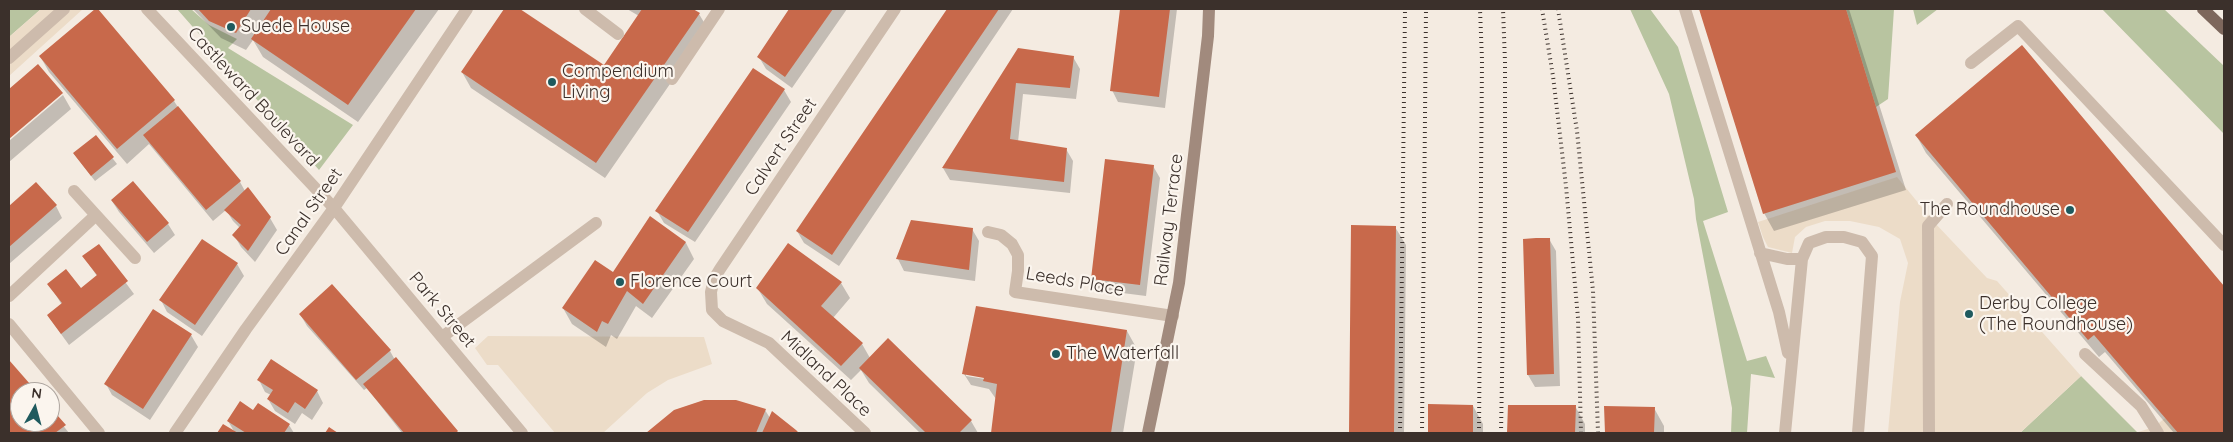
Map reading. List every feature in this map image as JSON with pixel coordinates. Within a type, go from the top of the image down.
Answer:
[{"type":"main road","name":"Railway Terrace","points":[[1148,433],[1173,316],[1198,128],[1209,9]]},
{"type":"main road","points":[[2203,9],[2224,29]]},
{"type":"street","points":[[9,58],[64,9]]},
{"type":"street","name":"Castleward Boulevard","points":[[147,9],[334,208]]},
{"type":"street","name":"Canal Street","points":[[175,433],[334,208],[467,9]]},
{"type":"street","points":[[585,9],[618,34]]},
{"type":"street","points":[[672,80],[719,9]]},
{"type":"street","name":"Calvert Street","points":[[712,310],[711,292],[717,274],[895,9]]},
{"type":"street","points":[[1685,9],[1779,312],[1790,365]]},
{"type":"street","points":[[1971,63],[2018,26],[2224,245]]},
{"type":"street","points":[[74,191],[135,258]]},
{"type":"street","points":[[1929,433],[1928,226],[1947,204]]},
{"type":"street","name":"Park Street","points":[[334,208],[522,433]]},
{"type":"street","points":[[9,296],[96,215]]},
{"type":"street","points":[[442,337],[596,223]]},
{"type":"street","name":"Leeds Place","points":[[988,232],[1001,234],[1012,244],[1018,255],[1015,292],[1173,316]]},
{"type":"street","points":[[1785,433],[1790,365],[1802,259],[1809,242],[1826,237],[1862,242],[1872,256],[1858,433]]},
{"type":"street","points":[[1760,253],[1787,259],[1802,259]]},
{"type":"street","name":"Midland Place","points":[[712,310],[723,321],[769,343],[865,433]]},
{"type":"street","points":[[9,324],[99,433]]},
{"type":"street","points":[[2085,354],[2141,406],[2158,433]]},
{"type":"green space","points":[[9,9],[41,9],[9,37]]},
{"type":"green space","points":[[177,9],[191,9],[209,25],[237,39],[228,48],[353,125],[319,170]]},
{"type":"green space","points":[[1630,9],[1650,9],[1678,47],[1728,212],[1703,221],[1747,361],[1766,356],[1775,378],[1751,374],[1747,433],[1731,433],[1732,408],[1696,219],[1694,199],[1669,94]]},
{"type":"green space","points":[[1846,9],[1894,9],[1888,99],[1876,107]]},
{"type":"green space","points":[[1913,9],[1938,9],[1917,25]]},
{"type":"green space","points":[[2102,9],[2164,9],[2224,66],[2224,134]]},
{"type":"green space","points":[[2081,376],[2137,432],[2020,433]]},
{"type":"shaded area","points":[[41,9],[83,9],[9,76],[9,37]]},
{"type":"shaded area","points":[[1897,177],[1933,221],[1987,278],[1997,281],[2081,376],[2020,433],[1887,433],[1900,302],[1908,263],[1900,239],[1879,227],[1850,221],[1825,221],[1806,227],[1795,237],[1792,253],[1768,247],[1763,237],[1758,222]]},
{"type":"shaded area","points":[[488,336],[704,337],[712,364],[668,380],[647,393],[603,433],[555,433],[498,365],[487,365],[475,348]]},
{"type":"shaded area","points":[[2165,418],[2178,433],[2135,433],[2154,427]]},
{"type":"building","points":[[95,9],[98,9],[175,100],[117,149],[39,56]]},
{"type":"building","name":"Suede House","points":[[198,9],[251,9],[236,33],[209,21]]},
{"type":"building","points":[[271,9],[416,9],[348,105],[251,39]]},
{"type":"building","name":"Compendium Living","points":[[504,9],[520,9],[604,65],[642,9],[693,9],[700,13],[596,163],[461,72]]},
{"type":"building","points":[[789,9],[833,9],[785,77],[757,57]]},
{"type":"building","points":[[947,9],[999,9],[832,255],[796,231]]},
{"type":"building","points":[[1120,9],[1170,9],[1159,97],[1110,91]]},
{"type":"building","name":"The Roundhouse","points":[[1699,9],[1846,9],[1896,172],[1763,214]]},
{"type":"building","name":"The Roundhouse","points":[[2022,45],[2224,286],[2224,433],[2178,433],[2094,335],[2088,340],[1915,135]]},
{"type":"building","points":[[1018,48],[1074,56],[1070,88],[1016,83],[1010,139],[1067,148],[1064,182],[942,168]]},
{"type":"building","points":[[38,64],[63,93],[9,139],[9,89]]},
{"type":"building","points":[[753,68],[785,89],[688,232],[655,211]]},
{"type":"building","points":[[178,106],[241,181],[206,210],[143,135]]},
{"type":"building","points":[[96,135],[114,157],[91,176],[73,153]]},
{"type":"building","points":[[1105,159],[1154,165],[1140,285],[1091,279]]},
{"type":"building","points":[[133,181],[169,223],[147,242],[111,200]]},
{"type":"building","points":[[36,182],[57,205],[9,247],[9,206]]},
{"type":"building","points":[[248,187],[271,217],[248,251],[232,235],[241,225],[224,210]]},
{"type":"building","name":"Florence Court","points":[[650,216],[686,242],[643,304],[627,291],[608,324],[602,321],[597,332],[562,308],[595,260],[613,272]]},
{"type":"building","points":[[911,220],[973,228],[969,270],[896,259]]},
{"type":"building","points":[[1351,225],[1396,226],[1394,433],[1349,433]]},
{"type":"building","points":[[1550,238],[1554,374],[1527,375],[1523,239]]},
{"type":"building","points":[[202,239],[238,263],[195,325],[159,300]]},
{"type":"building","points":[[788,243],[842,282],[821,306],[863,343],[841,366],[756,288]]},
{"type":"building","points":[[99,244],[128,281],[61,334],[47,315],[62,303],[47,284],[66,269],[81,288],[97,275],[82,256]]},
{"type":"building","points":[[332,284],[391,350],[356,380],[299,314]]},
{"type":"building","name":"The Waterfall","points":[[976,306],[1127,330],[1111,433],[991,433],[997,384],[983,381],[984,378],[962,374]]},
{"type":"building","points":[[153,309],[192,334],[143,409],[104,384]]},
{"type":"building","points":[[888,338],[972,420],[959,433],[926,433],[859,368]]},
{"type":"building","points":[[396,357],[458,431],[456,433],[404,433],[363,384]]},
{"type":"building","points":[[271,359],[318,390],[305,409],[295,402],[288,413],[267,399],[273,390],[257,380]]},
{"type":"building","points":[[9,360],[28,382],[10,382],[10,432],[56,432],[9,433]]},
{"type":"building","points":[[704,400],[736,400],[766,409],[756,433],[646,433],[674,410]]},
{"type":"building","points":[[240,401],[253,410],[258,403],[290,424],[284,433],[246,433],[227,421]]},
{"type":"building","points":[[1428,404],[1473,405],[1473,433],[1428,433]]},
{"type":"building","points":[[1508,405],[1576,405],[1575,433],[1507,433]]},
{"type":"building","points":[[1604,406],[1655,407],[1654,433],[1605,433]]},
{"type":"building","points":[[772,411],[796,430],[799,433],[762,433]]},
{"type":"building","points":[[60,418],[66,425],[60,429]]},
{"type":"building","points":[[223,424],[238,433],[217,433]]},
{"type":"building","points":[[329,427],[338,433],[325,433]]},
{"type":"railway","points":[[1400,433],[1405,9]]},
{"type":"railway","points":[[1422,433],[1426,9]]},
{"type":"railway","points":[[1479,433],[1482,60],[1480,9]]},
{"type":"railway","points":[[1501,433],[1505,213],[1503,9]]},
{"type":"railway","points":[[1542,9],[1553,76],[1566,186],[1578,318],[1581,433]]},
{"type":"railway","points":[[1558,9],[1577,131],[1593,291],[1598,433]]},
{"type":"place","name":"Suede House","points":[[231,27]]},
{"type":"place","name":"Compendium Living","points":[[552,82]]},
{"type":"place","name":"The Roundhouse","points":[[2070,210]]},
{"type":"place","name":"Florence Court","points":[[620,282]]},
{"type":"place","name":"Derby College (The Roundhouse)","points":[[1969,314]]},
{"type":"place","name":"The Waterfall","points":[[1056,354]]}]
